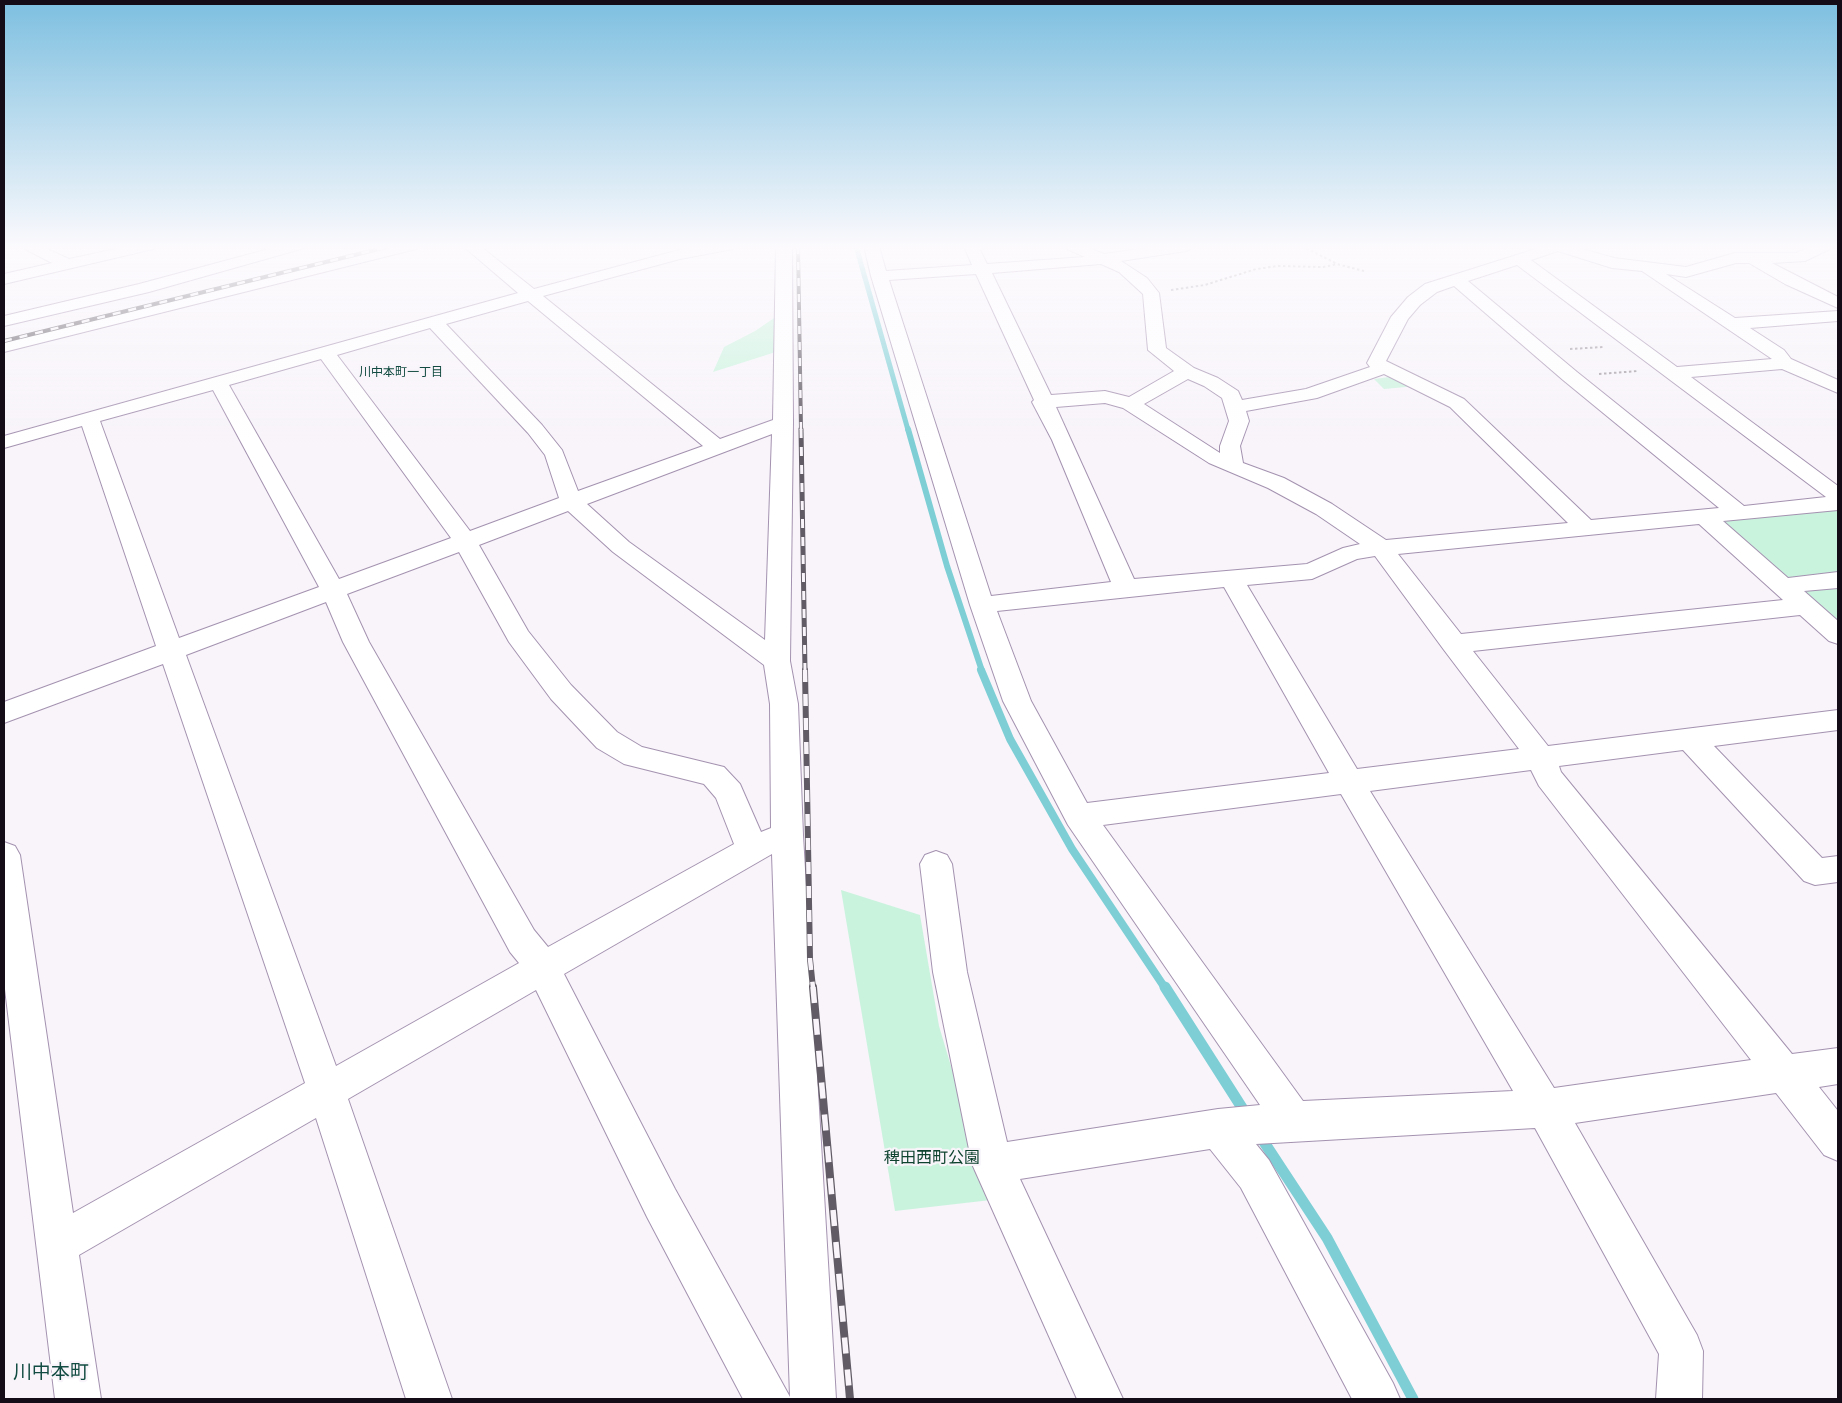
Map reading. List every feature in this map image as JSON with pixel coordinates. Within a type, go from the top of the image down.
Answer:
[{"type":"street","points":[[4,321],[44,311]]},
{"type":"street","points":[[4,347],[148,311]]},
{"type":"street","points":[[4,442],[471,311]]},
{"type":"street","points":[[553,311],[718,448]]},
{"type":"street","points":[[784,311],[777,661],[784,704],[787,835],[813,1399]]},
{"type":"street","points":[[890,311],[982,605],[1017,701],[1079,816],[1286,1122]]},
{"type":"street","points":[[1001,311],[1042,402],[1062,440],[1126,588]]},
{"type":"street","points":[[1153,311],[1157,350],[1187,372],[1211,382],[1231,395],[1237,407],[1239,421],[1230,446],[1233,467]]},
{"type":"street","points":[[1405,311],[1400,317],[1376,363],[1457,402],[1586,528]]},
{"type":"street","points":[[1495,311],[1570,376],[1739,513]]},
{"type":"street","points":[[1591,311],[1838,496]]},
{"type":"street","points":[[1713,311],[1778,354],[1784,363]]},
{"type":"street","points":[[1732,324],[1838,316]]},
{"type":"street","points":[[434,322],[535,429],[555,454],[571,502],[620,547],[777,661]]},
{"type":"street","points":[[326,353],[465,541],[518,636],[561,692],[607,740],[634,756],[714,775],[729,792],[752,849]]},
{"type":"street","points":[[1675,373],[1784,363],[1838,387]]},
{"type":"street","points":[[1237,407],[1310,394],[1385,368]]},
{"type":"street","points":[[1130,404],[1187,372]]},
{"type":"street","points":[[218,382],[333,590],[356,642],[522,941],[543,967],[661,1203],[768,1399]]},
{"type":"street","points":[[1042,402],[1105,397],[1130,404],[1216,460],[1276,483],[1324,508],[1381,548],[1541,758],[1549,778],[1838,1141]]},
{"type":"street","points":[[89,418],[169,650],[326,1090],[429,1399]]},
{"type":"street","points":[[4,713],[783,423]]},
{"type":"street","points":[[982,605],[1126,588],[1312,571],[1351,553],[1381,548],[1838,503]]},
{"type":"street","points":[[1704,516],[1838,635]]},
{"type":"street","points":[[1231,578],[1350,783],[1545,1108],[1681,1351],[1679,1399]]},
{"type":"street","points":[[1782,586],[1838,580]]},
{"type":"street","points":[[1453,644],[1804,606]]},
{"type":"street","points":[[1079,816],[1838,720]]},
{"type":"street","points":[[1689,738],[1816,872],[1838,869]]},
{"type":"street","points":[[58,1244],[752,849],[787,835]]},
{"type":"street","points":[[4,855],[14,1000],[58,1244],[78,1399]]},
{"type":"street","points":[[936,864],[950,972],[992,1164],[1100,1399]]},
{"type":"street","points":[[992,1164],[1225,1127],[1545,1108],[1838,1066]]},
{"type":"street","points":[[1225,1127],[1255,1174],[1377,1399]]},
{"type":"path","points":[[1541,350],[1636,345]]},
{"type":"path","points":[[1570,376],[1661,369],[1675,373]]},
{"type":"green space","points":[[783,312],[782,350],[713,372],[724,347],[755,331]]},
{"type":"green space","points":[[1396,376],[1417,386],[1384,389],[1374,379]]},
{"type":"green space","points":[[1838,503],[1838,635],[1704,516]]},
{"type":"green space","name":"稗田西町公園","points":[[841,890],[920,915],[939,1026],[991,1200],[895,1211]]},
{"type":"waterway","points":[[875,311],[908,430]]},
{"type":"waterway","points":[[908,429],[947,566],[982,671]]},
{"type":"waterway","points":[[981,670],[1010,739],[1072,849],[1165,988]]},
{"type":"waterway","points":[[1165,987],[1246,1114]]},
{"type":"waterway","points":[[1260,1136],[1327,1238],[1413,1399]]},
{"type":"railway","points":[[4,341],[124,311]]},
{"type":"railway","points":[[799,311],[801,430]]},
{"type":"railway","points":[[801,429],[805,671]]},
{"type":"railway","points":[[805,670],[810,959],[813,988]]},
{"type":"railway","points":[[813,987],[850,1399]]},
{"type":"district","name":"川中本町一丁目","points":[[401,373]]},
{"type":"district","name":"川中本町","points":[[51,1373]]}]
